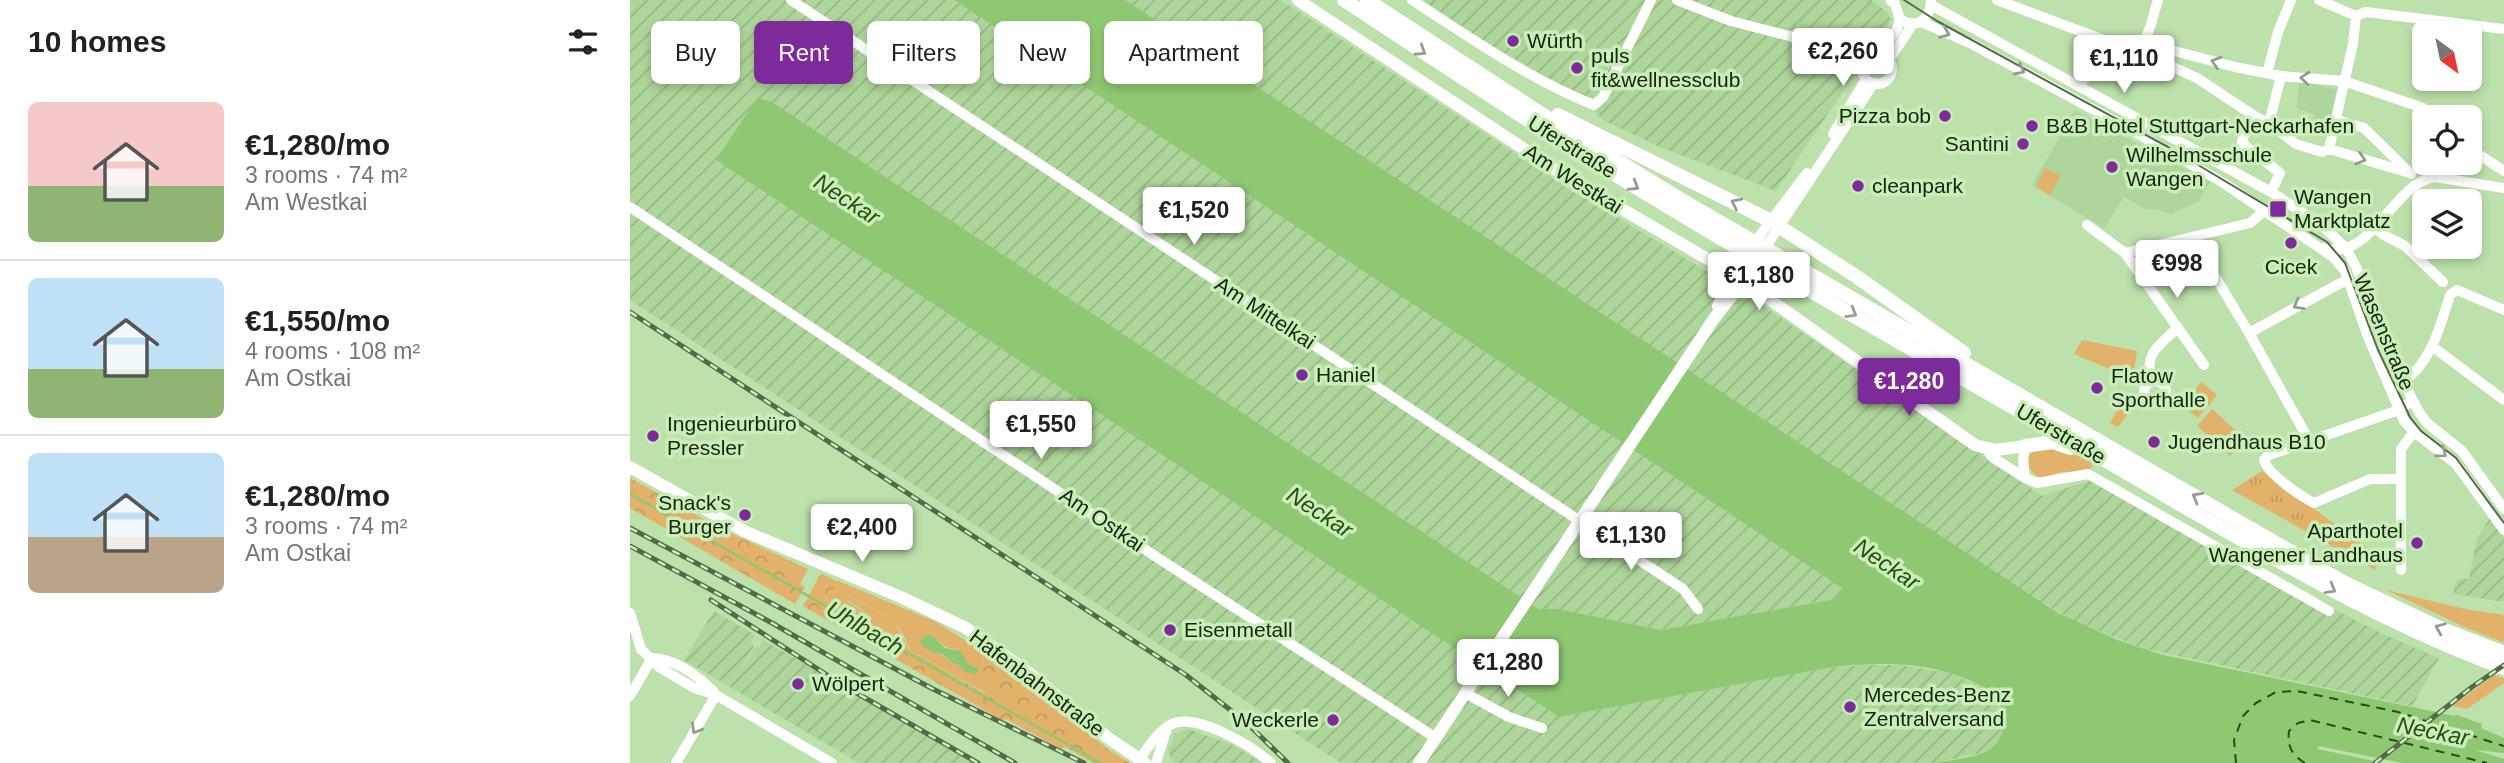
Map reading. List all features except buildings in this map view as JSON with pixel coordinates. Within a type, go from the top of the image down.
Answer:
[{"type":"highway","name":"Uferstraße","points":[[1344,0],[1523,117],[1663,203],[2089,451],[2347,598],[2444,645],[2504,668]]},
{"type":"highway","name":"Uferstraße","points":[[1367,0],[1540,113],[1690,205],[2345,583],[2442,629],[2504,653]]},
{"type":"highway","points":[[1540,113],[1557,114],[1857,277],[1978,362],[1984,373]]},
{"type":"highway","points":[[2025,446],[2053,442],[2078,452],[2089,451]]},
{"type":"main road","name":"Am Westkai","points":[[1298,0],[1562,174],[1739,278],[1975,445],[1987,449]]},
{"type":"main road","points":[[1421,763],[1739,278]]},
{"type":"main road","points":[[1987,449],[2007,450],[2025,446]]},
{"type":"main road","name":"Hafenbahnstraße","points":[[630,467],[744,531],[966,628],[1024,669],[1107,737],[1142,761]]},
{"type":"street","name":"Am Mittelkai","points":[[791,0],[1683,589],[1698,609]]},
{"type":"street","points":[[1412,0],[1517,67],[1566,94],[1594,105],[1603,97],[1651,0]]},
{"type":"street","points":[[1677,0],[1731,21],[1789,36],[1864,63],[1870,81]]},
{"type":"street","points":[[1997,0],[2129,49],[2137,49],[2144,43],[2158,0]]},
{"type":"street","points":[[2267,72],[2278,32],[2291,0]]},
{"type":"street","points":[[2319,0],[2356,16],[2366,12],[2504,29]]},
{"type":"street","points":[[1864,63],[1880,54],[1897,29],[1900,19],[1894,1]]},
{"type":"street","points":[[1889,60],[1917,23],[1928,16],[1931,2],[2271,192],[2319,223],[2346,248]]},
{"type":"street","points":[[2329,149],[2353,44],[2356,16]]},
{"type":"street","points":[[1900,19],[1972,44],[2124,126],[2221,182],[2341,264],[2346,248]]},
{"type":"street","points":[[2085,79],[2111,42]]},
{"type":"street","points":[[2167,49],[2235,68],[2344,82],[2414,105]]},
{"type":"street","points":[[1870,81],[1882,83],[1890,76],[1892,68],[1889,60],[1880,54]]},
{"type":"street","points":[[2162,62],[2197,78],[2269,123],[2296,144],[2322,152],[2329,149],[2410,173]]},
{"type":"street","points":[[2269,123],[2281,76]]},
{"type":"street","points":[[1739,278],[1870,81]]},
{"type":"street","points":[[2256,117],[2242,142],[2280,173],[2271,192]]},
{"type":"street","points":[[2337,120],[2364,128],[2418,183]]},
{"type":"street","points":[[2482,156],[2504,171]]},
{"type":"street","points":[[2319,247],[2335,250],[2346,248],[2375,228],[2418,183],[2434,177],[2504,188]]},
{"type":"street","name":"Am Ostkai","points":[[630,207],[1433,742]]},
{"type":"street","points":[[2125,253],[2250,223],[2264,211]]},
{"type":"street","points":[[2087,225],[2125,253],[2204,365]]},
{"type":"street","points":[[2375,228],[2407,247],[2443,282]]},
{"type":"street","points":[[2192,238],[2249,332],[2310,442]]},
{"type":"street","name":"Wasenstraße","points":[[2346,248],[2357,269],[2386,349],[2413,401],[2427,424],[2462,451],[2504,509]]},
{"type":"street","name":"Wasenstraße","points":[[2341,264],[2398,410],[2414,432],[2456,464],[2504,530]]},
{"type":"street","points":[[2249,332],[2348,279]]},
{"type":"street","points":[[2403,382],[2425,359],[2433,346],[2450,295],[2454,292],[2458,290],[2504,310]]},
{"type":"street","points":[[2152,382],[2148,368],[2149,358],[2178,327]]},
{"type":"street","points":[[2433,346],[2504,400]]},
{"type":"street","points":[[2401,479],[2370,479],[2314,503],[2266,468],[2264,460],[2269,455],[2398,410],[2413,401]]},
{"type":"street","points":[[2401,570],[2401,449],[2414,432]]},
{"type":"street","points":[[2025,446],[2025,478],[2038,483],[2088,474],[2329,611]]},
{"type":"street","name":"Am Westkai","points":[[1987,449],[1992,457],[2025,478]]},
{"type":"street","points":[[630,613],[636,650],[694,688],[716,695],[832,763]]},
{"type":"street","points":[[630,696],[652,659]]},
{"type":"street","points":[[1469,687],[1509,717],[1542,728]]},
{"type":"street","points":[[676,763],[716,695]]},
{"type":"street","points":[[1156,763],[1167,728],[1182,722],[1199,724],[1237,739],[1271,763]]},
{"type":"street","name":"Hafenbahnstraße","points":[[1142,761],[1157,735],[1167,728]]},
{"type":"shaded area","points":[[630,0],[954,0],[994,26],[994,84],[1081,84],[1843,588],[1840,595],[1831,600],[1660,630],[1558,609],[1539,609],[772,102],[1559,717],[1827,668],[1899,665],[1950,673],[1986,689],[1996,698],[2003,714],[2004,727],[2000,739],[1982,753],[1932,763],[1341,763],[630,300]]},
{"type":"shaded area","points":[[1125,0],[1281,0],[1565,186],[1753,299],[2042,496],[2100,477],[2314,599],[2381,633],[2439,658],[2412,706],[2146,649],[2079,624],[2014,586],[1252,84],[1263,84],[1263,21],[1157,21]]},
{"type":"shaded area","points":[[1419,0],[1871,0],[1888,13],[1891,20],[1776,191],[1662,148],[1603,120],[1583,98],[1490,46]]},
{"type":"shaded area","points":[[2299,81],[2337,89],[2327,131],[2311,123],[2315,115],[2297,108]]},
{"type":"shaded area","name":"Wilhelmsschule Wangen","points":[[2075,110],[2210,182],[2199,201],[2172,214],[2145,209],[2124,197],[2104,228],[2032,185]]},
{"type":"shaded area","points":[[2490,518],[2504,538],[2504,602],[2453,594],[2457,579],[2469,579],[2477,538]]},
{"type":"shaded area","points":[[714,611],[755,635],[751,643],[754,646],[733,683],[756,646],[759,648],[763,640],[978,763],[859,763],[684,660]]},
{"type":"shaded area","points":[[1188,729],[1233,745],[1262,763],[1173,763],[1168,750],[1175,733]]},
{"type":"green space","points":[[2045,168],[2061,175],[2050,196],[2036,186]]},
{"type":"green space","points":[[2082,340],[2137,351],[2133,379],[2074,354]]},
{"type":"green space","points":[[2201,382],[2217,395],[2198,418],[2182,406]]},
{"type":"green space","points":[[2123,400],[2137,402],[2118,427],[2110,423]]},
{"type":"green space","points":[[2212,409],[2245,439],[2230,456],[2197,426]]},
{"type":"green space","points":[[2040,446],[2068,450],[2094,464],[2089,471],[2062,472],[2041,478],[2034,474],[2029,466],[2029,455]]},
{"type":"green space","points":[[2262,471],[2380,557],[2375,570],[2232,490]]},
{"type":"green space","points":[[630,478],[718,527],[808,569],[800,584],[805,587],[795,604],[630,508]]},
{"type":"green space","points":[[821,573],[839,583],[824,600],[896,640],[897,635],[841,595],[844,593],[893,620],[910,650],[986,693],[983,651],[1108,749],[1130,763],[1094,763],[1065,747],[1061,749],[1006,719],[1002,720],[803,606]]},
{"type":"green space","points":[[836,580],[934,621],[983,651],[986,693],[910,650],[893,620],[844,593],[842,595],[898,635],[897,640],[823,599],[838,583]],"holes":[[[926,635],[946,647],[956,649],[968,664],[977,668],[964,671],[959,665],[936,652]]]},
{"type":"green space","points":[[2386,590],[2465,609],[2504,615],[2504,643],[2462,626]]},
{"type":"green space","points":[[2494,675],[2504,678],[2504,683],[2467,709],[2452,706]]},
{"type":"water","name":"Neckar","points":[[954,0],[1125,0],[1157,21],[1104,21],[1104,84],[1253,84],[2058,613],[2115,639],[2163,655],[2455,714],[2482,724],[2481,728],[2504,738],[2504,753],[2475,750],[2504,759],[2504,763],[2402,763],[2318,746],[2318,749],[2383,763],[1932,763],[1968,757],[1992,748],[2001,735],[2004,717],[1996,698],[1979,685],[1934,669],[1904,665],[1873,664],[1827,668],[1559,717],[716,160],[757,98],[772,102],[1539,609],[1558,609],[1660,630],[1831,600],[1839,596],[1842,588],[1081,84],[1090,84],[1090,21],[994,21],[994,26]]},
{"type":"water","points":[[926,635],[933,636],[945,648],[960,651],[968,664],[978,671],[974,674],[964,671],[942,654],[931,652],[920,640]]},
{"type":"waterway","name":"Uhlbach","points":[[630,494],[1100,763]]},
{"type":"ferry route","points":[[2236,763],[2234,740],[2243,716],[2256,703],[2276,692],[2297,691],[2398,712],[2504,746]]},
{"type":"ferry route","points":[[2305,763],[2291,750],[2289,731],[2298,723],[2310,720],[2487,763]]},
{"type":"tram line","points":[[1904,0],[1937,21],[2168,147],[2327,242],[2345,263],[2378,350],[2410,417],[2421,431],[2456,458],[2504,523]]},
{"type":"railway","points":[[630,312],[1186,675],[1248,724],[1288,763]]},
{"type":"railway","points":[[630,528],[933,689],[1084,763]]},
{"type":"railway","points":[[630,546],[772,623],[1015,763]]},
{"type":"railway","points":[[711,600],[841,684],[978,763]]},
{"type":"railway","points":[[2375,763],[2504,665]]},
{"type":"place","name":"Würth","points":[[1513,41]]},
{"type":"place","name":"puls fit&wellnessclub","points":[[1577,68]]},
{"type":"place","name":"Pizza bob","points":[[1945,116]]},
{"type":"place","name":"B&B Hotel Stuttgart-Neckarhafen","points":[[2032,126]]},
{"type":"place","name":"Santini","points":[[2023,144]]},
{"type":"place","name":"Wilhelmsschule Wangen","points":[[2112,167]]},
{"type":"place","name":"cleanpark","points":[[1858,186]]},
{"type":"place","name":"Wangen Marktplatz","points":[[2278,209]]},
{"type":"place","name":"Cicek","points":[[2291,243]]},
{"type":"place","name":"Haniel","points":[[1302,375]]},
{"type":"place","name":"Flatow Sporthalle","points":[[2097,388]]},
{"type":"place","name":"Ingenieurbüro Pressler","points":[[653,436]]},
{"type":"place","name":"Jugendhaus B10","points":[[2154,442]]},
{"type":"place","name":"Snack's Burger","points":[[745,515]]},
{"type":"place","name":"Aparthotel Wangener Landhaus","points":[[2417,543]]},
{"type":"place","name":"Eisenmetall","points":[[1170,630]]},
{"type":"place","name":"Wölpert","points":[[798,684]]},
{"type":"place","name":"Mercedes-Benz Zentralversand","points":[[1850,707]]},
{"type":"place","name":"Weckerle","points":[[1333,720]]}]
